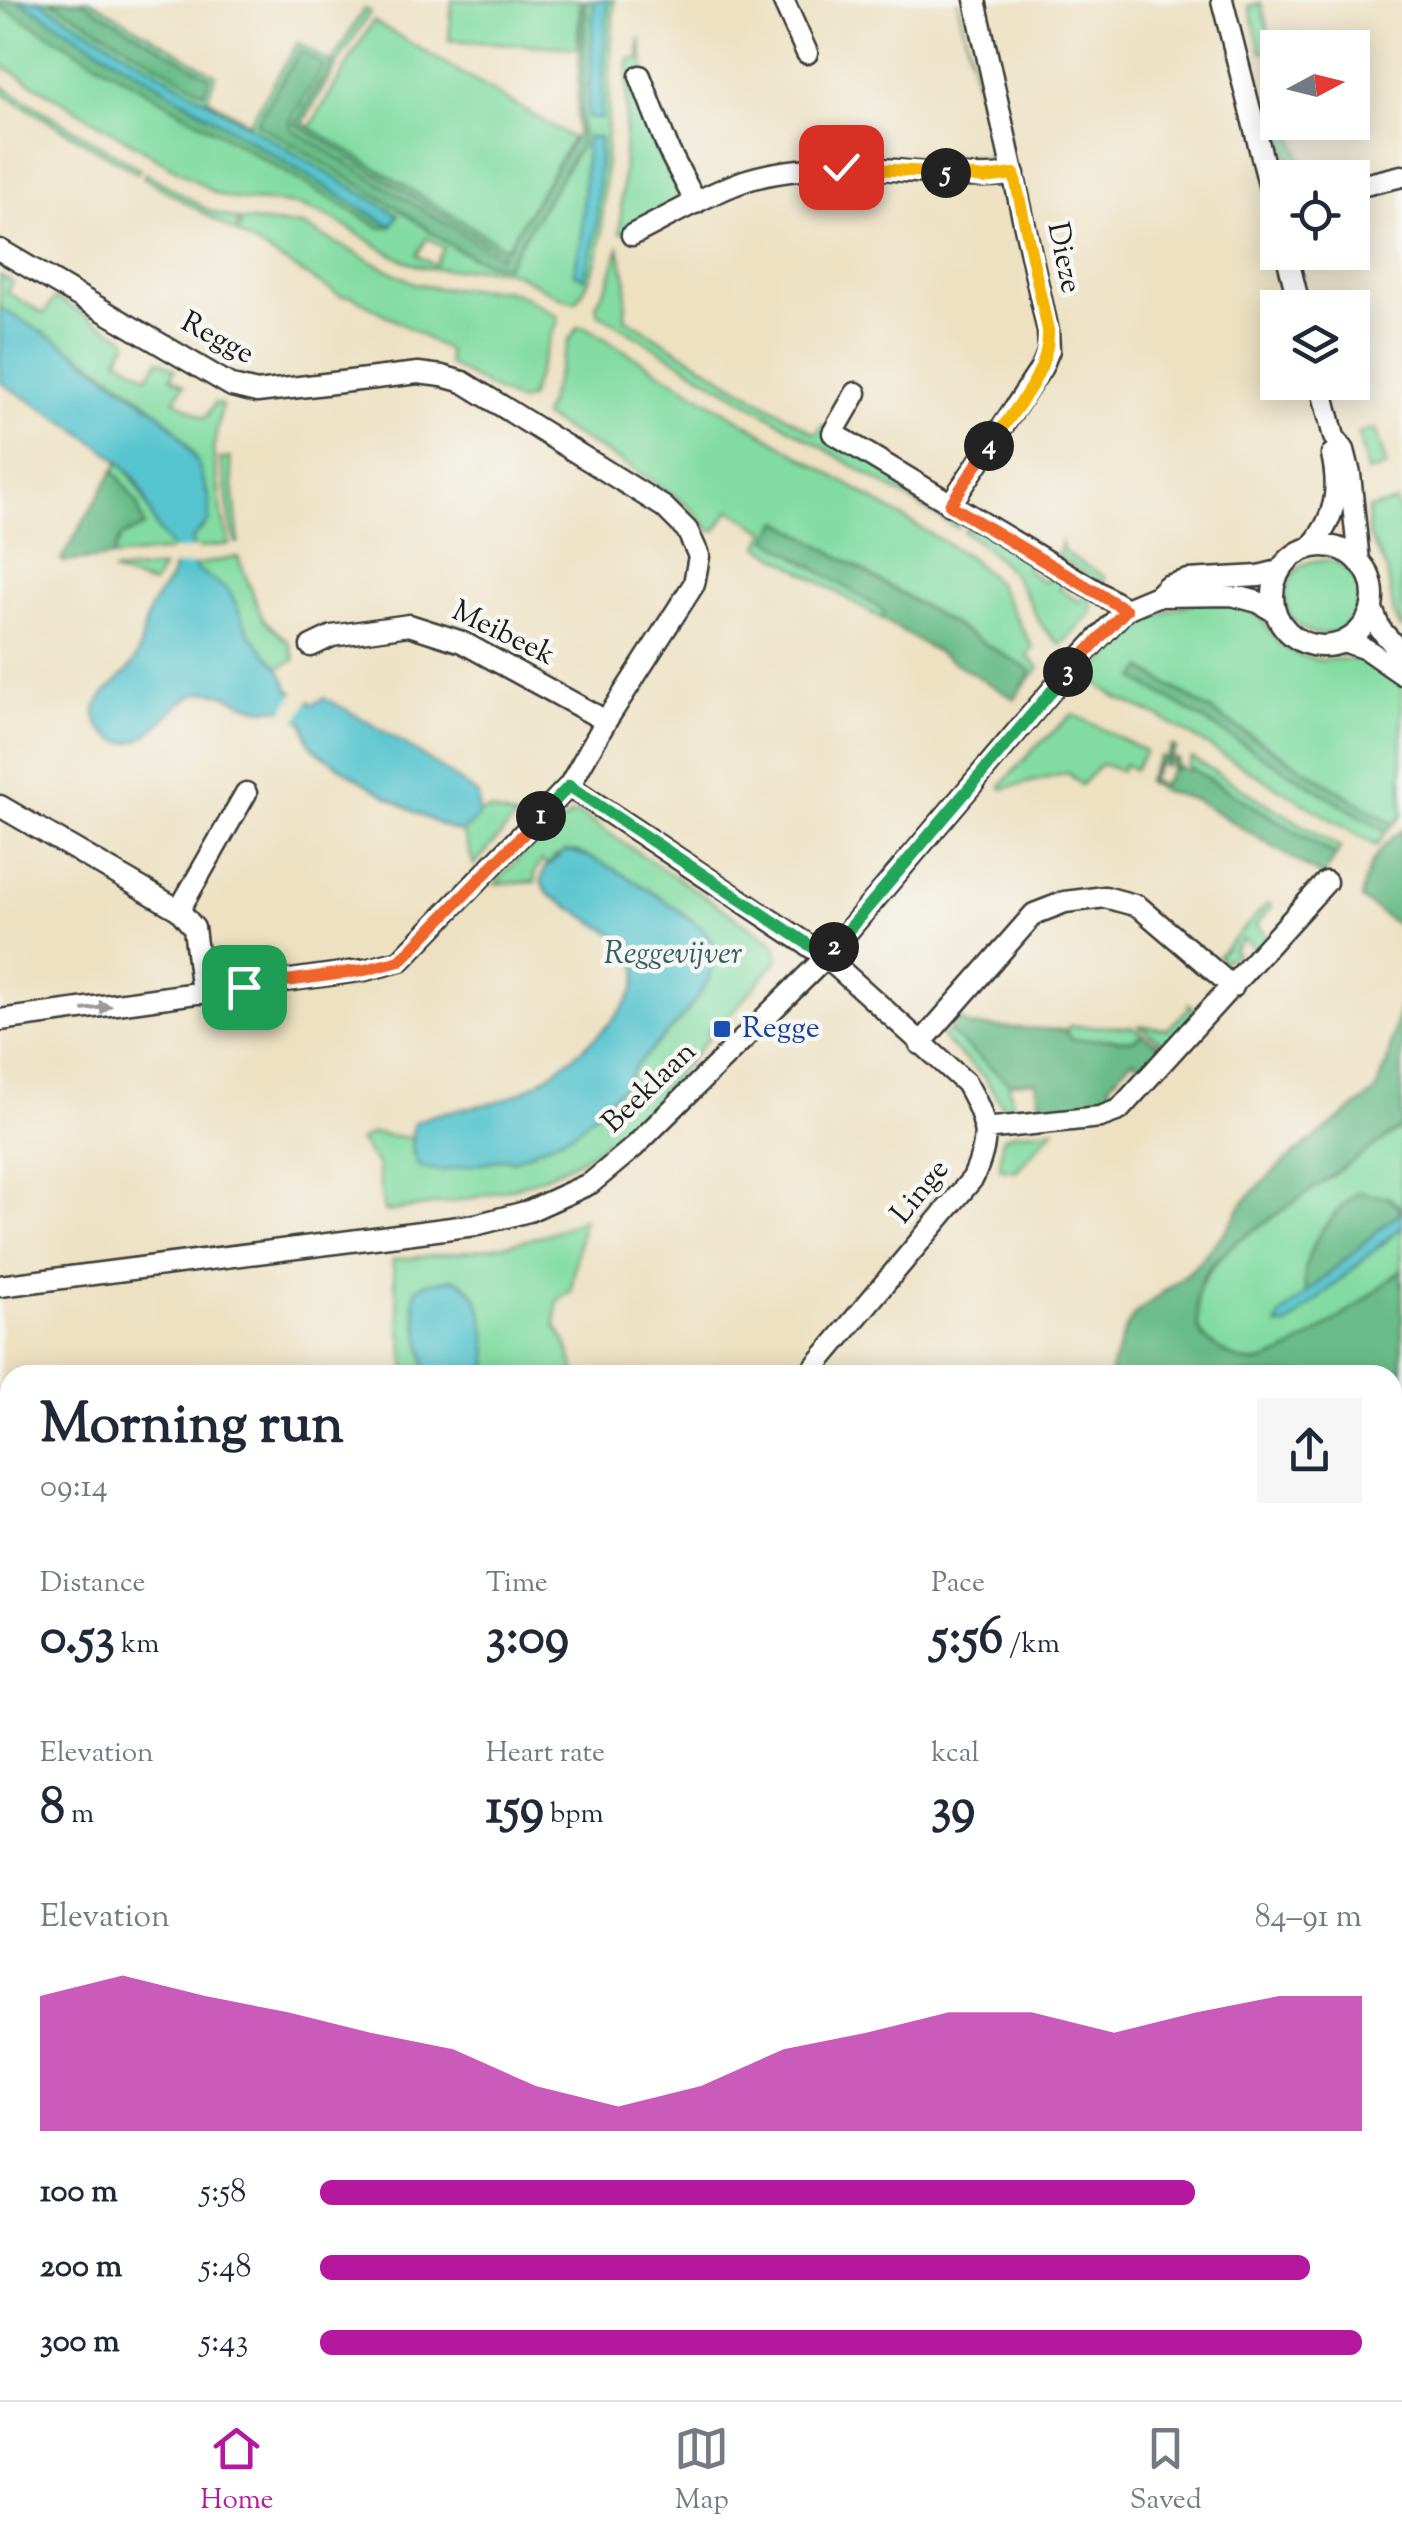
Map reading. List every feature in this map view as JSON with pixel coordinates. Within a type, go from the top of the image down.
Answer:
[{"type":"street","points":[[783,0],[807,53]]},
{"type":"street","name":"Dieze","points":[[950,505],[1042,367],[1049,350],[1048,330],[975,0]]},
{"type":"street","points":[[1222,0],[1263,160]]},
{"type":"street","points":[[640,76],[669,151],[696,203]]},
{"type":"street","points":[[632,235],[746,180],[841,167],[984,178],[1014,174]]},
{"type":"street","points":[[1370,184],[1402,176]]},
{"type":"street","name":"Regge","points":[[0,250],[232,386],[257,392],[418,373],[463,382],[664,507],[687,530],[698,556],[694,584],[569,786],[400,961],[365,970],[0,1020]]},
{"type":"street","points":[[856,393],[833,433],[1126,610]]},
{"type":"street","points":[[1325,400],[1334,437],[1344,450],[1350,474],[1359,562]]},
{"type":"street","points":[[1311,547],[1326,530],[1334,510],[1334,437]]},
{"type":"street","points":[[1332,546],[1359,562],[1373,588],[1372,609],[1363,628],[1346,642],[1325,647],[1304,644],[1286,631],[1275,612],[1273,590],[1279,571],[1292,556],[1311,547],[1332,546]]},
{"type":"street","name":"Beeklaan","points":[[0,1286],[476,1225],[529,1211],[590,1183],[633,1148],[826,956],[1063,678],[1126,610],[1157,596],[1168,586],[1188,580],[1259,576],[1279,571]]},
{"type":"street","name":"Beeklaan","points":[[1157,596],[1232,595],[1258,602],[1275,612]]},
{"type":"street","points":[[1372,609],[1380,629],[1402,654]]},
{"type":"street","name":"Meibeek","points":[[310,646],[332,636],[409,625],[462,642],[606,721]]},
{"type":"street","points":[[1346,642],[1402,674]]},
{"type":"street","points":[[569,786],[826,956],[966,1084],[981,1109],[984,1129],[1100,1118],[1119,1110],[1326,882]]},
{"type":"street","points":[[180,910],[246,793]]},
{"type":"street","points":[[0,806],[180,910],[194,928],[202,993]]},
{"type":"street","points":[[920,1044],[1034,914],[1065,902],[1105,897],[1138,906],[1233,988]]},
{"type":"street","name":"Linge","points":[[816,1365],[974,1178],[986,1149],[984,1129]]},
{"type":"green space","points":[[0,0],[19,0],[391,226],[381,228],[0,6]]},
{"type":"green space","points":[[39,0],[50,0],[204,91],[118,24],[80,0],[90,0],[216,75],[207,98],[249,123],[298,43],[331,63],[364,9],[370,12],[336,66],[331,64],[295,124],[308,131],[373,21],[572,138],[507,250],[408,194],[503,253],[500,258],[292,129],[290,121],[323,65],[300,51],[256,123],[461,251],[505,266],[581,136],[587,0],[594,0],[587,118],[601,119],[608,0],[614,0],[602,231],[594,268],[577,301],[508,271],[416,265],[306,208],[215,193],[0,64],[0,6],[381,227],[391,226],[398,215]],"holes":[[[586,137],[600,138],[597,227],[584,278],[574,272],[582,237]],[[427,238],[444,248],[435,265],[417,255]]]},
{"type":"green space","points":[[50,0],[80,0],[210,77],[204,92]]},
{"type":"green space","points":[[452,0],[580,0],[577,48],[449,40]]},
{"type":"green space","points":[[582,0],[587,0],[580,146],[506,266],[476,259],[448,244],[397,208],[256,123],[300,51],[324,65],[290,121],[292,129],[500,257],[502,253],[295,124],[331,63],[336,66],[303,123],[506,248],[576,135]]},
{"type":"green space","points":[[957,0],[983,107],[990,108],[1001,160],[996,167],[978,168],[973,160],[886,156],[986,158],[992,150]]},
{"type":"green space","points":[[1261,3],[1268,30],[1260,30],[1260,48],[1249,6]]},
{"type":"green space","points":[[640,38],[646,77],[634,86],[635,96],[641,96],[649,112],[659,136],[665,168],[683,188],[685,197],[630,233],[620,232],[629,59],[639,59]]},
{"type":"green space","points":[[0,85],[140,169],[137,173],[0,92]]},
{"type":"green space","points":[[1283,140],[1295,140],[1300,160],[1289,160]]},
{"type":"green space","points":[[146,173],[210,211],[239,220],[235,232],[143,177]]},
{"type":"green space","points":[[242,220],[303,226],[414,283],[437,288],[504,290],[557,316],[559,321],[529,399],[517,402],[449,365],[447,350],[352,296],[341,296],[238,234]]},
{"type":"green space","points":[[619,248],[627,283],[625,318],[816,434],[823,425],[962,519],[957,528],[598,313],[596,305],[609,281]]},
{"type":"green space","points":[[0,275],[12,282],[7,292],[44,314],[55,298],[126,338],[118,358],[148,376],[159,360],[175,369],[171,377],[184,385],[175,400],[205,418],[215,403],[222,405],[213,450],[230,544],[193,549],[192,539],[209,500],[194,457],[170,424],[100,368],[0,308]]},
{"type":"green space","points":[[578,327],[585,327],[969,557],[996,582],[1033,648],[1027,656],[1039,668],[1014,697],[1031,671],[780,521],[768,539],[886,612],[882,619],[759,546],[767,532],[730,510],[716,530],[710,531],[682,501],[659,485],[543,417],[569,340]]},
{"type":"green space","points":[[1375,429],[1387,467],[1367,472],[1358,433]]},
{"type":"green space","points":[[230,458],[239,542],[236,543],[220,459]]},
{"type":"green space","points":[[119,462],[136,484],[172,551],[112,557],[121,537],[144,527],[137,503],[114,470]]},
{"type":"green space","points":[[114,470],[137,503],[144,527],[121,537],[112,557],[64,562],[61,560]]},
{"type":"green space","points":[[1396,502],[1402,519],[1402,630],[1394,615],[1387,571],[1368,534],[1368,509]]},
{"type":"green space","points":[[779,521],[1031,671],[1015,699],[882,619],[885,612],[768,539]]},
{"type":"green space","points":[[969,524],[1031,561],[1026,570],[1045,582],[1051,573],[1064,581],[1060,590],[1080,602],[1085,593],[1091,597],[1092,612],[1061,645],[1041,624],[1009,570],[964,532]]},
{"type":"green space","points":[[1061,542],[1065,553],[1105,577],[1102,585],[1055,555]]},
{"type":"green space","points":[[238,557],[263,619],[289,643],[295,660],[279,668],[251,636],[228,591],[195,568]]},
{"type":"green space","points":[[1322,560],[1348,571],[1359,597],[1348,623],[1322,634],[1296,623],[1285,597],[1296,571]]},
{"type":"green space","points":[[162,568],[153,585],[112,572]]},
{"type":"green space","points":[[1207,601],[1246,607],[1282,646],[1299,655],[1318,660],[1362,659],[1402,682],[1402,816],[1393,824],[1144,669],[1137,678],[1386,832],[1376,846],[1098,684],[1095,671],[1145,625],[1173,609]]},
{"type":"green space","points":[[1143,669],[1393,824],[1386,832],[1136,679]]},
{"type":"green space","points":[[1073,714],[1145,751],[1134,770],[1124,764],[1121,771],[1101,764],[1081,785],[1068,773],[1002,789],[1033,750]]},
{"type":"green space","points":[[1172,746],[1176,748],[1165,766],[1159,763],[1150,780],[1162,786],[1171,769],[1176,769],[1170,765],[1174,758],[1178,760],[1176,765],[1187,771],[1190,768],[1336,856],[1323,877],[1196,800],[1163,791],[1146,781],[1160,756],[1165,759]]},
{"type":"green space","points":[[1192,758],[1340,848],[1336,855],[1188,766]]},
{"type":"green space","points":[[489,810],[516,818],[474,865],[462,831],[479,813]]},
{"type":"green space","points":[[580,814],[770,940],[776,946],[778,960],[721,1025],[717,1022],[706,1033],[710,1037],[647,1107],[610,1140],[580,1159],[519,1186],[454,1202],[384,1212],[377,1164],[359,1141],[372,1133],[411,1138],[412,1153],[517,1159],[572,1133],[625,1085],[634,1068],[687,1012],[708,980],[713,954],[692,920],[634,882],[576,851],[555,856],[545,868],[547,864],[542,860],[535,872],[535,882],[495,884],[552,822],[557,827],[571,815]]},
{"type":"green space","points":[[1402,830],[1402,928],[1361,899],[1374,860]]},
{"type":"green space","points":[[1268,903],[1272,907],[1256,925],[1268,936],[1256,949],[1243,939],[1233,950],[1237,954],[1223,961],[1218,956]]},
{"type":"green space","points":[[1402,995],[1402,1127],[1235,1243],[1213,1263],[1202,1279],[1197,1298],[1198,1326],[1202,1336],[1221,1350],[1257,1363],[1310,1338],[1402,1269],[1402,1365],[1113,1365],[1134,1315],[1191,1270],[1225,1232],[1246,1199],[1284,1162],[1375,1092],[1387,1063]]},
{"type":"green space","points":[[1189,1004],[1200,1014],[1169,1047],[1138,1025],[1168,1029]]},
{"type":"green space","points":[[959,1018],[969,1026],[1065,1030],[1071,1039],[1133,1040],[1143,1034],[1167,1050],[1145,1070],[1133,1059],[1109,1084],[1117,1102],[1041,1113],[1036,1081],[1009,1083],[948,1031]]},
{"type":"green space","points":[[1070,1026],[1132,1027],[1143,1034],[1133,1040],[1071,1039],[1065,1030]]},
{"type":"green space","points":[[948,1031],[1009,1083],[1014,1113],[1008,1114],[984,1077],[941,1037]]},
{"type":"green space","points":[[1402,1127],[1402,1209],[1390,1198],[1357,1193],[1317,1237],[1306,1264],[1306,1294],[1280,1316],[1402,1226],[1402,1269],[1333,1323],[1273,1358],[1244,1361],[1206,1338],[1197,1325],[1196,1297],[1211,1268],[1223,1255]]},
{"type":"green space","points":[[1054,1129],[1016,1171],[1000,1169],[1002,1138]]},
{"type":"green space","points":[[1357,1192],[1387,1197],[1402,1210],[1306,1294],[1306,1264],[1317,1237]]},
{"type":"green space","points":[[583,1219],[571,1291],[558,1300],[555,1325],[574,1365],[488,1365],[475,1294],[414,1301],[425,1365],[406,1365],[392,1260],[513,1243]]},
{"type":"water","points":[[19,0],[39,0],[398,215],[391,226]]},
{"type":"water","points":[[594,0],[608,0],[601,119],[587,118]]},
{"type":"water","points":[[586,137],[600,138],[597,227],[585,278],[574,273],[582,237]]},
{"type":"water","points":[[0,308],[63,344],[158,412],[177,431],[198,464],[209,500],[209,521],[192,539],[195,568],[229,591],[251,636],[279,668],[290,690],[314,704],[324,698],[364,719],[478,795],[479,815],[469,826],[462,831],[451,829],[360,780],[311,745],[304,723],[279,708],[257,708],[219,693],[199,693],[136,741],[111,737],[100,727],[96,707],[136,658],[151,607],[173,573],[174,556],[154,523],[140,486],[125,467],[92,440],[0,382]]},
{"type":"water","name":"Reggevijver","points":[[565,851],[617,871],[704,930],[712,942],[708,981],[687,1012],[634,1068],[625,1085],[576,1131],[512,1161],[508,1158],[441,1171],[419,1167],[412,1145],[414,1123],[504,1099],[531,1086],[587,1045],[631,994],[637,967],[624,943],[548,894],[541,881],[545,868]]},
{"type":"water","points":[[1402,1210],[1402,1226],[1287,1326],[1277,1326],[1280,1316]]},
{"type":"water","points":[[453,1279],[473,1293],[486,1333],[488,1365],[425,1365],[414,1301],[416,1289],[426,1283]]},
{"type":"pier","points":[[198,548],[200,564],[169,567],[168,551]]},
{"type":"pier","points":[[297,689],[311,696],[295,724],[281,715]]},
{"type":"place","name":"Regge","points":[[722,1029]]},
{"type":"route","points":[[244,987],[365,970],[400,961],[569,786],[826,956],[1070,669],[1126,610],[950,505],[1042,367],[1049,350],[1014,174],[984,178],[841,167]]}]
